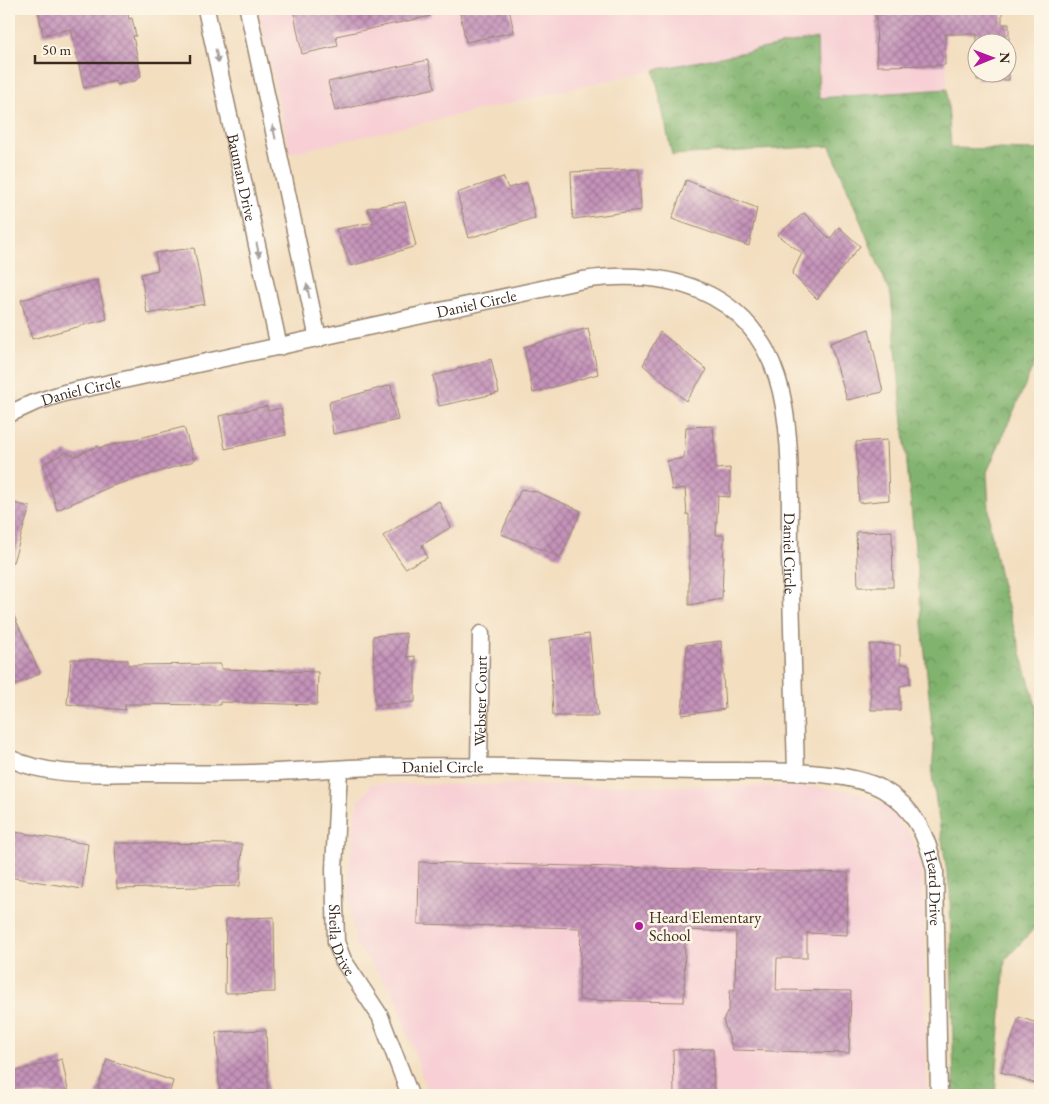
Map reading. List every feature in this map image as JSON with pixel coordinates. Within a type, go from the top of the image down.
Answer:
[{"type":"street","name":"Bauman Drive","points":[[206,9],[279,347]]},
{"type":"street","points":[[248,9],[318,338]]},
{"type":"street","name":"Daniel Circle","points":[[9,414],[32,403],[64,393],[583,280],[625,276],[665,279],[682,283],[717,300],[745,323],[757,338],[777,376],[786,419],[796,772],[479,767],[339,769],[253,773],[74,773],[34,767],[9,758]]},
{"type":"street","name":"Webster Court","points":[[479,767],[482,634]]},
{"type":"street","name":"Sheila Drive","points":[[339,769],[334,868],[336,942],[343,960],[380,1016],[410,1095]]},
{"type":"street","name":"Heard Drive","points":[[796,772],[861,780],[883,789],[917,819],[929,844],[935,870],[939,1095]]},
{"type":"shaded area","points":[[258,9],[946,9],[947,89],[818,98],[816,39],[654,70],[290,153]]},
{"type":"shaded area","name":"Heard Elementary School","points":[[370,784],[814,787],[855,792],[886,805],[912,838],[921,865],[924,909],[927,1095],[429,1095],[394,993],[355,943],[348,881],[354,817],[359,800],[367,792]]},
{"type":"green space","points":[[817,38],[819,98],[947,89],[951,148],[1040,150],[1040,360],[1036,360],[987,472],[990,528],[1001,582],[1036,706],[1033,781],[1040,795],[1040,922],[1005,960],[995,1095],[954,1095],[950,892],[932,775],[934,748],[891,296],[830,146],[672,155],[654,70]]},
{"type":"building","points":[[38,9],[127,9],[129,19],[132,18],[136,36],[133,36],[141,76],[135,81],[116,85],[115,81],[84,88],[71,29],[43,35]]},
{"type":"building","points":[[293,9],[430,9],[431,16],[336,36],[338,46],[302,54]]},
{"type":"building","points":[[459,9],[509,9],[514,32],[466,42]]},
{"type":"building","points":[[876,9],[1002,9],[1002,24],[1009,24],[1009,32],[945,34],[945,65],[877,66]]},
{"type":"building","points":[[428,60],[435,88],[335,111],[328,82]]},
{"type":"building","points":[[639,169],[641,210],[573,219],[571,172]]},
{"type":"building","points":[[503,177],[508,188],[527,183],[535,218],[469,238],[457,193]]},
{"type":"building","points":[[686,180],[757,208],[749,246],[672,219]]},
{"type":"building","points":[[405,202],[416,246],[351,266],[336,229],[374,222],[367,208]]},
{"type":"building","points":[[804,213],[830,239],[839,227],[860,246],[817,299],[792,274],[802,253],[777,235]]},
{"type":"building","points":[[194,248],[205,304],[147,314],[141,274],[158,270],[155,253]]},
{"type":"building","points":[[97,280],[107,319],[32,339],[21,300]]},
{"type":"building","points":[[588,328],[598,374],[533,393],[524,347]]},
{"type":"building","points":[[869,329],[883,392],[847,400],[830,343]]},
{"type":"building","points":[[660,332],[707,370],[686,401],[643,365]]},
{"type":"building","points":[[491,359],[499,393],[439,406],[433,376]]},
{"type":"building","points":[[391,385],[398,420],[333,434],[329,402]]},
{"type":"building","points":[[267,406],[268,411],[281,408],[286,435],[225,449],[219,416]]},
{"type":"building","points":[[713,426],[716,469],[730,468],[730,497],[718,496],[716,535],[724,535],[722,599],[689,605],[689,514],[687,515],[685,488],[672,490],[667,461],[684,458],[686,427]]},
{"type":"building","points":[[184,427],[194,461],[112,486],[57,510],[43,464],[66,452],[76,456],[98,446],[99,448]]},
{"type":"building","points":[[887,440],[889,500],[859,503],[856,442]]},
{"type":"building","points":[[521,489],[537,492],[581,511],[561,557],[501,534]]},
{"type":"building","points":[[439,501],[451,527],[422,545],[427,558],[405,568],[383,536]]},
{"type":"building","points":[[9,502],[30,507],[13,562],[9,562]]},
{"type":"building","points":[[892,531],[893,587],[858,587],[856,532]]},
{"type":"building","points":[[9,605],[40,673],[9,688]]},
{"type":"building","points":[[406,633],[407,657],[415,656],[415,702],[375,705],[373,636]]},
{"type":"building","points":[[589,634],[598,716],[553,716],[550,640]]},
{"type":"building","points":[[721,641],[725,709],[682,715],[687,645]]},
{"type":"building","points":[[870,644],[900,645],[900,664],[910,665],[910,684],[900,686],[900,710],[871,710]]},
{"type":"building","points":[[71,659],[128,660],[128,665],[221,664],[221,669],[318,672],[317,705],[220,702],[220,705],[125,704],[125,710],[67,704]]},
{"type":"building","points":[[9,831],[88,844],[82,889],[9,877]]},
{"type":"building","points":[[115,843],[242,844],[240,886],[117,889]]},
{"type":"building","points":[[419,862],[848,873],[847,935],[807,933],[807,958],[777,958],[776,990],[851,991],[849,1053],[733,1050],[723,1020],[729,1009],[730,990],[735,990],[736,932],[685,930],[684,1002],[579,1000],[581,928],[418,924]]},
{"type":"building","points":[[274,917],[275,992],[225,993],[226,919]]},
{"type":"building","points":[[1019,1017],[1040,1024],[1040,1085],[1001,1072]]},
{"type":"building","points":[[266,1030],[268,1095],[220,1095],[216,1032]]},
{"type":"building","points":[[713,1049],[714,1095],[674,1095],[673,1050]]},
{"type":"building","points":[[62,1059],[69,1095],[9,1095],[9,1073]]},
{"type":"building","points":[[107,1059],[173,1081],[169,1095],[96,1095]]},
{"type":"place","name":"Heard Elementary School","points":[[639,926]]}]
